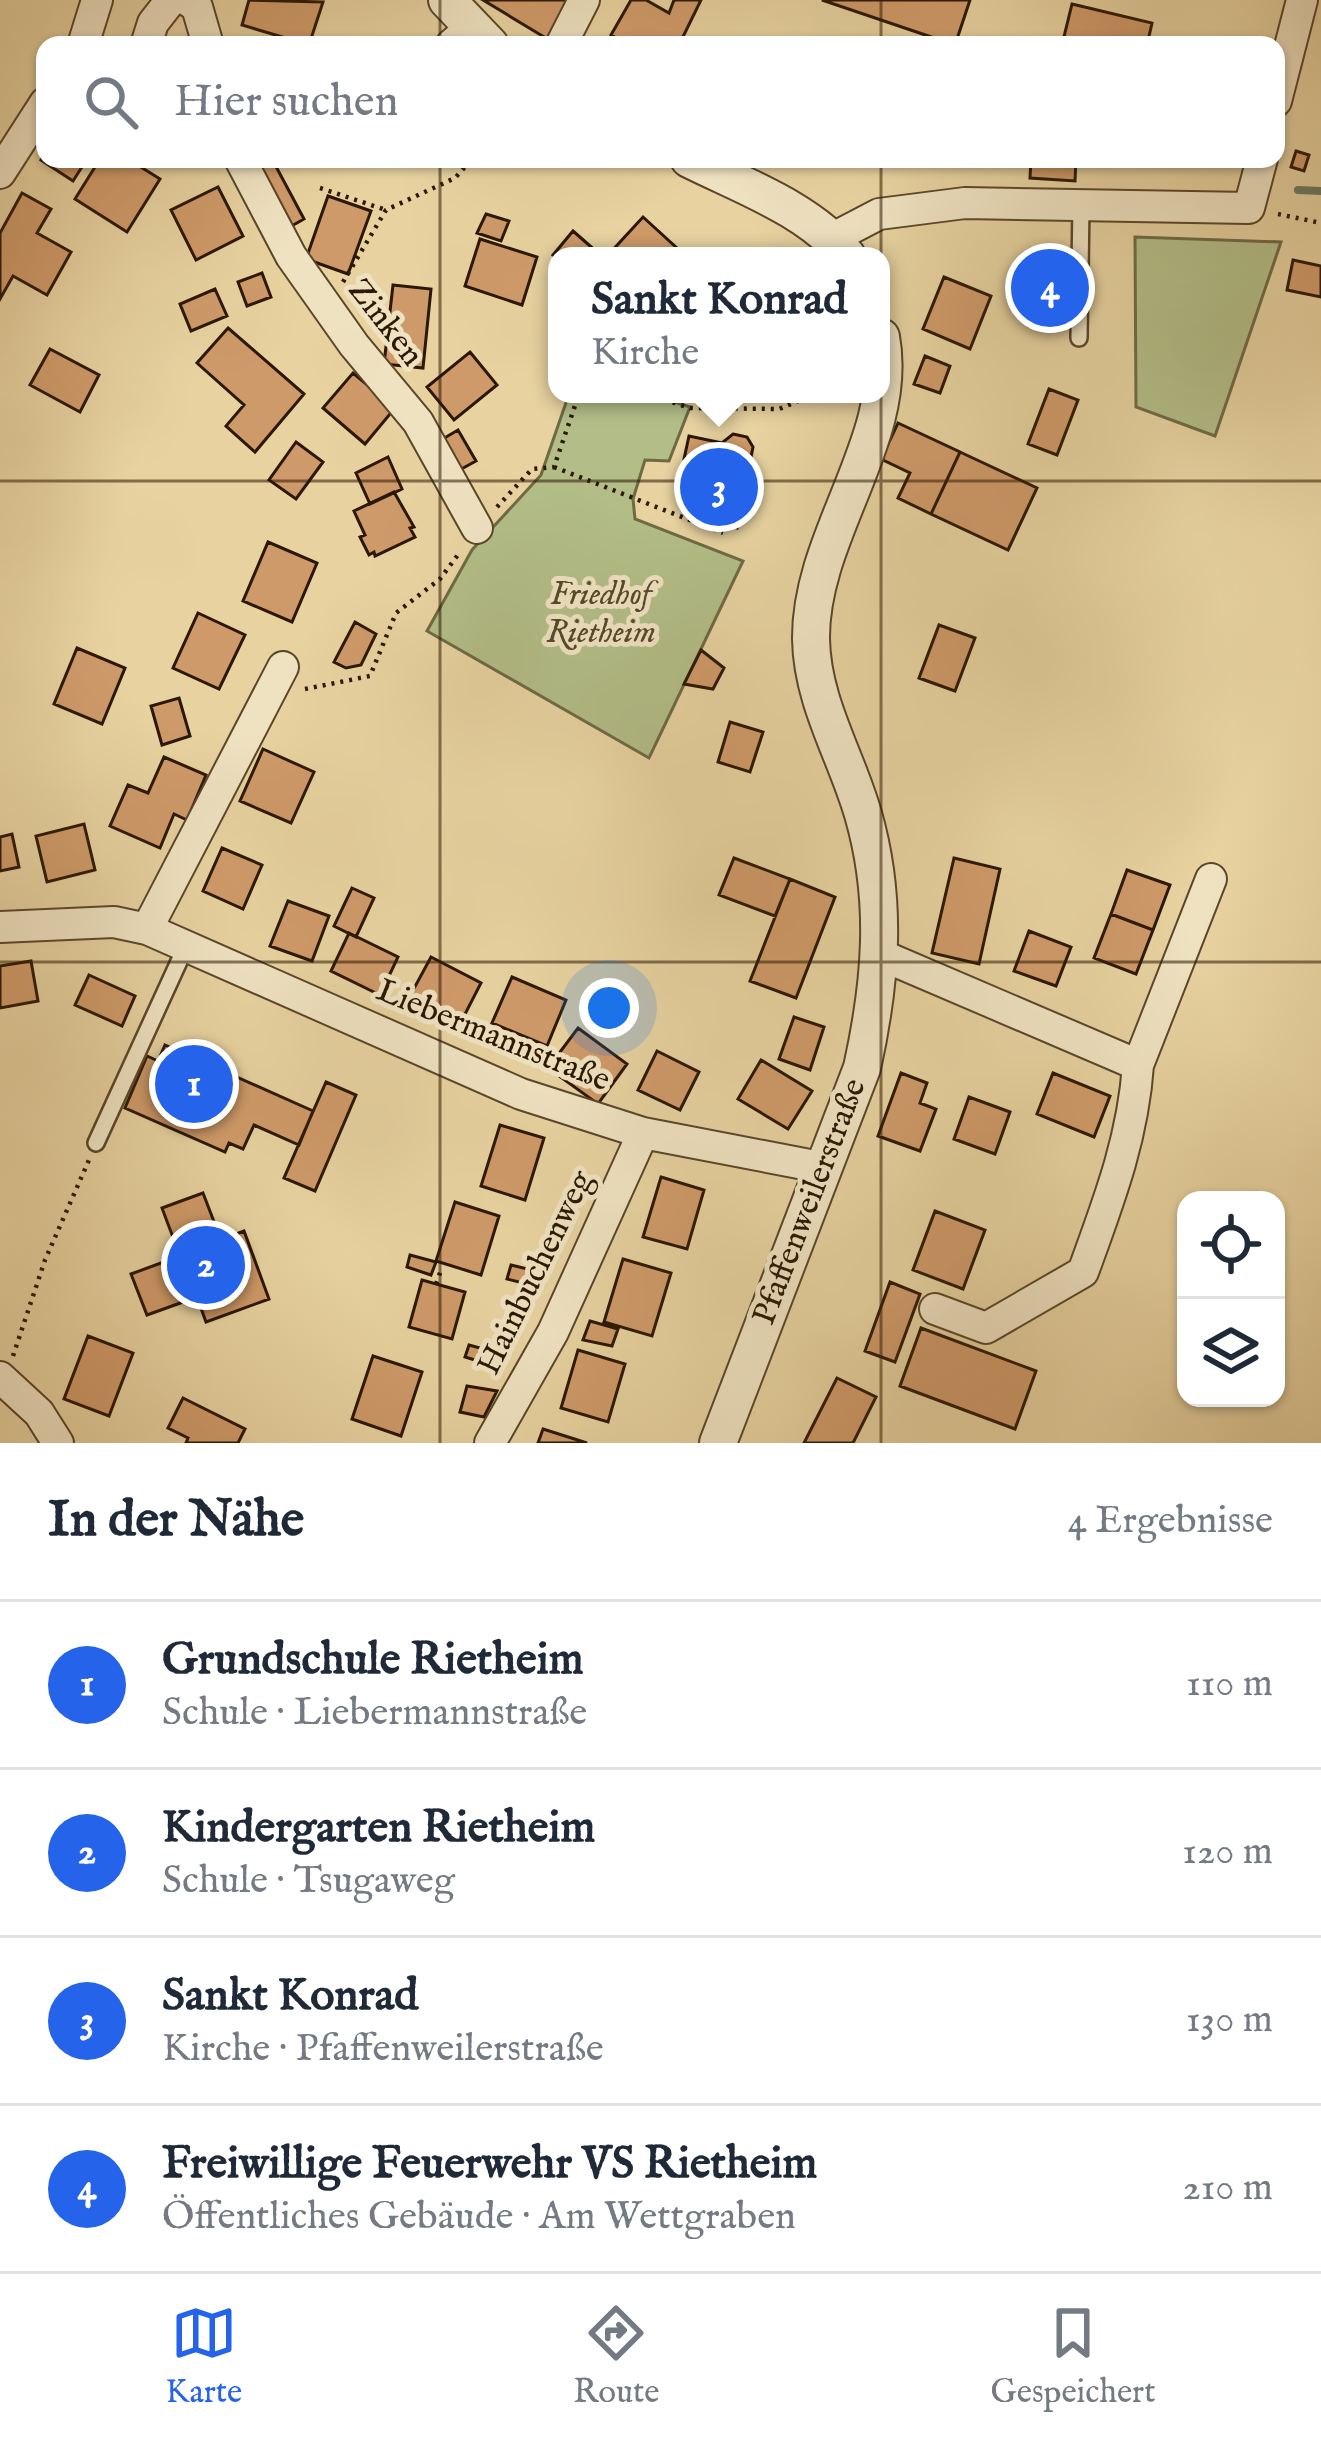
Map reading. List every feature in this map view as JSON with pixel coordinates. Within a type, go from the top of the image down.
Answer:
[{"type":"street","points":[[86,36],[97,0]]},
{"type":"street","points":[[566,36],[584,0]]},
{"type":"street","points":[[1285,66],[1302,0]]},
{"type":"street","points":[[149,36],[153,23],[189,2],[204,36]]},
{"type":"street","points":[[0,172],[36,117]]},
{"type":"street","name":"Zinken","points":[[245,168],[291,256],[418,422],[478,528]]},
{"type":"street","points":[[706,168],[801,217],[840,247],[879,214],[965,202],[1250,208],[1260,168]]},
{"type":"street","name":"Pfaffenweilerstraße","points":[[718,1443],[862,1068],[874,1012],[881,955],[878,880],[862,813],[819,697],[812,639],[825,555],[880,403]]},
{"type":"street","points":[[147,929],[283,667]]},
{"type":"street","points":[[935,1309],[986,1328],[1082,1272],[1124,1158],[1138,1064],[1211,879]]},
{"type":"street","name":"Liebermannstraße","points":[[0,927],[114,922],[147,929],[521,1094],[643,1133],[825,1168]]},
{"type":"street","points":[[881,955],[1138,1064]]},
{"type":"street","name":"Hainbuchenweg","points":[[490,1443],[553,1332],[643,1133]]},
{"type":"street","points":[[3,1378],[39,1413],[58,1443]]},
{"type":"lane","points":[[1079,338],[1082,205]]},
{"type":"lane","points":[[97,1143],[187,944]]},
{"type":"path","points":[[318,297],[352,271],[386,210],[455,178],[464,168]]},
{"type":"path","points":[[320,188],[386,210]]},
{"type":"path","points":[[1250,208],[1321,223]]},
{"type":"path","points":[[554,466],[576,403]]},
{"type":"path","points":[[675,403],[690,408],[779,409],[793,403]]},
{"type":"path","points":[[267,697],[370,676],[396,613],[440,579],[532,469],[554,466],[723,533]]},
{"type":"path","points":[[3,1378],[45,1261],[97,1143]]},
{"type":"path","points":[[436,1284],[441,1270]]},
{"type":"green space","points":[[1135,237],[1281,242],[1215,436],[1136,407]]},
{"type":"green space","name":"Friedhof Rietheim","points":[[566,403],[690,407],[669,461],[645,460],[633,499],[635,519],[743,561],[649,758],[427,631],[472,550],[541,475]]},
{"type":"building","points":[[249,0],[323,2],[312,36],[279,36],[242,25]]},
{"type":"building","points":[[483,0],[580,0],[558,36],[542,36]]},
{"type":"building","points":[[631,0],[646,0],[669,13],[674,0],[701,0],[683,36],[611,35]]},
{"type":"building","points":[[822,0],[970,0],[958,36],[928,36]]},
{"type":"building","points":[[1072,4],[1152,23],[1149,36],[1064,36]]},
{"type":"building","points":[[1296,151],[1309,155],[1304,171],[1291,167]]},
{"type":"building","points":[[53,168],[81,168],[73,181]]},
{"type":"building","points":[[94,168],[142,168],[160,179],[127,232],[75,199]]},
{"type":"building","points":[[255,168],[277,168],[304,219],[288,228]]},
{"type":"building","points":[[1031,168],[1076,168],[1075,181],[1030,178]]},
{"type":"building","points":[[218,187],[243,236],[196,260],[171,210]]},
{"type":"building","points":[[22,193],[51,209],[37,233],[71,252],[47,295],[13,276],[0,299],[0,233]]},
{"type":"building","points":[[328,196],[371,211],[348,274],[306,259]]},
{"type":"building","points":[[486,214],[509,221],[501,241],[477,233]]},
{"type":"building","points":[[643,217],[676,247],[615,247]]},
{"type":"building","points":[[573,231],[591,247],[560,247]]},
{"type":"building","points":[[480,239],[537,257],[522,305],[465,286]]},
{"type":"building","points":[[1028,251],[1071,251],[1072,325],[1029,326]]},
{"type":"building","points":[[1293,260],[1321,266],[1321,297],[1287,290]]},
{"type":"building","points":[[262,273],[271,297],[247,306],[238,282]]},
{"type":"building","points":[[944,277],[991,296],[970,349],[923,329]]},
{"type":"building","points":[[393,285],[431,289],[423,368],[384,364]]},
{"type":"building","points":[[215,289],[227,316],[191,331],[180,304]]},
{"type":"building","points":[[228,328],[304,394],[255,452],[226,426],[244,405],[197,363]]},
{"type":"building","points":[[50,349],[99,375],[80,412],[30,385]]},
{"type":"building","points":[[470,352],[497,385],[454,420],[427,387]]},
{"type":"building","points":[[925,356],[950,366],[940,393],[914,384]]},
{"type":"building","points":[[353,373],[395,408],[365,444],[323,408]]},
{"type":"building","points":[[1049,389],[1078,400],[1057,455],[1028,444]]},
{"type":"building","points":[[898,423],[960,452],[931,514],[898,498],[910,473],[881,459]]},
{"type":"building","points":[[458,430],[476,461],[454,473],[436,443]]},
{"type":"building","points":[[733,434],[747,437],[753,447],[737,528],[704,521],[705,515],[687,511],[698,462],[684,459],[689,436],[722,443]]},
{"type":"building","points":[[296,442],[323,462],[296,499],[269,480]]},
{"type":"building","points":[[960,452],[1037,488],[1008,550],[931,514]]},
{"type":"building","points":[[388,457],[402,489],[370,504],[356,473]]},
{"type":"building","points":[[394,492],[415,537],[369,555],[354,511]]},
{"type":"building","points":[[268,542],[317,563],[292,622],[243,601]]},
{"type":"building","points":[[198,613],[245,635],[219,689],[173,668]]},
{"type":"building","points":[[355,622],[376,634],[361,665],[346,668],[334,662]]},
{"type":"building","points":[[939,625],[975,638],[955,691],[919,678]]},
{"type":"building","points":[[77,648],[125,668],[102,724],[54,704]]},
{"type":"building","points":[[701,650],[724,668],[713,689],[684,684]]},
{"type":"building","points":[[179,698],[190,736],[162,745],[151,706]]},
{"type":"building","points":[[730,722],[763,732],[750,772],[718,762]]},
{"type":"building","points":[[263,749],[314,772],[291,823],[240,801]]},
{"type":"building","points":[[164,757],[206,775],[187,820],[174,814],[160,848],[110,826],[128,785],[148,793]]},
{"type":"building","points":[[84,824],[95,870],[47,882],[36,836]]},
{"type":"building","points":[[12,834],[19,867],[0,871],[0,837]]},
{"type":"building","points":[[222,848],[262,865],[243,909],[203,891]]},
{"type":"building","points":[[734,858],[790,879],[775,916],[719,895]]},
{"type":"building","points":[[954,858],[1000,869],[979,964],[932,953]]},
{"type":"building","points":[[1127,870],[1170,885],[1153,930],[1111,914]]},
{"type":"building","points":[[790,879],[835,897],[796,998],[750,981]]},
{"type":"building","points":[[352,888],[374,898],[356,937],[334,926]]},
{"type":"building","points":[[288,901],[329,916],[312,961],[270,946]]},
{"type":"building","points":[[1111,914],[1153,930],[1136,974],[1094,958]]},
{"type":"building","points":[[1029,931],[1071,947],[1056,986],[1014,971]]},
{"type":"building","points":[[349,933],[398,957],[380,995],[331,971]]},
{"type":"building","points":[[431,957],[481,983],[462,1020],[411,994]]},
{"type":"building","points":[[31,961],[38,1001],[0,1008],[0,966]]},
{"type":"building","points":[[89,975],[135,996],[122,1026],[75,1005]]},
{"type":"building","points":[[512,977],[566,1000],[547,1046],[492,1023]]},
{"type":"building","points":[[794,1017],[824,1027],[810,1070],[779,1059]]},
{"type":"building","points":[[578,1028],[627,1064],[598,1104],[548,1068]]},
{"type":"building","points":[[165,1045],[313,1111],[299,1145],[254,1125],[243,1149],[229,1143],[225,1152],[125,1108],[147,1056],[158,1061]]},
{"type":"building","points":[[657,1051],[699,1072],[680,1110],[638,1090]]},
{"type":"building","points":[[761,1060],[812,1091],[788,1129],[738,1099]]},
{"type":"building","points":[[901,1073],[927,1083],[920,1103],[936,1109],[920,1151],[878,1136]]},
{"type":"building","points":[[1053,1073],[1110,1096],[1094,1137],[1037,1114]]},
{"type":"building","points":[[326,1082],[356,1095],[315,1191],[284,1178]]},
{"type":"building","points":[[969,1097],[1010,1112],[995,1154],[954,1139]]},
{"type":"building","points":[[500,1125],[544,1138],[525,1200],[481,1186]]},
{"type":"building","points":[[661,1177],[704,1190],[687,1249],[643,1237]]},
{"type":"building","points":[[203,1193],[221,1240],[244,1231],[269,1299],[206,1322],[197,1297],[147,1315],[131,1274],[180,1256],[162,1208]]},
{"type":"building","points":[[455,1202],[499,1216],[481,1275],[436,1261]]},
{"type":"building","points":[[935,1211],[985,1230],[963,1289],[913,1270]]},
{"type":"building","points":[[410,1255],[436,1262],[431,1275],[407,1267]]},
{"type":"building","points":[[623,1259],[671,1273],[652,1336],[604,1322]]},
{"type":"building","points":[[511,1265],[540,1272],[535,1286],[507,1279]]},
{"type":"building","points":[[422,1280],[465,1292],[452,1339],[409,1327]]},
{"type":"building","points":[[890,1282],[920,1294],[895,1362],[865,1351]]},
{"type":"building","points":[[590,1321],[618,1329],[612,1346],[583,1340]]},
{"type":"building","points":[[921,1328],[1036,1371],[1015,1429],[900,1386]]},
{"type":"building","points":[[88,1336],[133,1353],[109,1416],[64,1399]]},
{"type":"building","points":[[469,1345],[491,1351],[488,1364],[465,1357]]},
{"type":"building","points":[[578,1350],[625,1364],[608,1422],[561,1408]]},
{"type":"building","points":[[373,1356],[422,1372],[401,1436],[352,1419]]},
{"type":"building","points":[[837,1378],[876,1397],[853,1443],[804,1443]]},
{"type":"building","points":[[467,1386],[497,1391],[484,1417],[460,1412]]},
{"type":"building","points":[[183,1398],[245,1429],[238,1443],[186,1443],[188,1438],[168,1428]]},
{"type":"building","points":[[543,1429],[587,1443],[538,1443]]},
{"type":"waterway","points":[[1298,190],[1321,191]]},
{"type":"place","name":"Freiwillige Feuerwehr VS Rietheim","points":[[1050,288]]},
{"type":"place","name":"Sankt Konrad","points":[[719,487]]},
{"type":"place","name":"Grundschule Rietheim","points":[[194,1084]]},
{"type":"place","name":"Kindergarten Rietheim","points":[[206,1265]]}]
